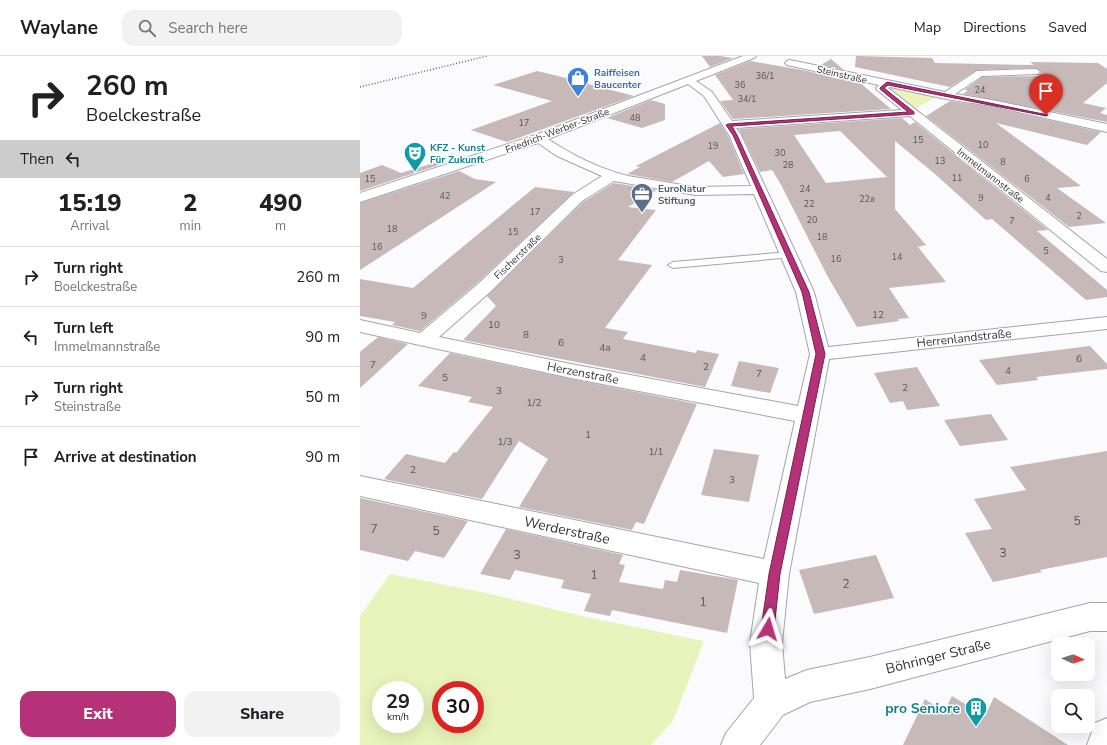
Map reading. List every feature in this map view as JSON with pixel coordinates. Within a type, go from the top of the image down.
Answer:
[{"type":"street","name":"Friedrich-Werber-Straße","points":[[360,198],[539,138],[752,56]]},
{"type":"street","name":"Steinstraße","points":[[808,66],[821,59]]},
{"type":"street","name":"Steinstraße","points":[[790,64],[808,66],[946,96],[992,103],[1107,128]]},
{"type":"street","points":[[960,73],[1035,72]]},
{"type":"street","points":[[946,96],[980,73]]},
{"type":"street","points":[[689,80],[708,94],[735,135],[805,292],[820,354],[774,574],[766,643],[771,703],[738,745]]},
{"type":"street","name":"Immelmannstraße","points":[[887,84],[881,88],[1107,267]]},
{"type":"street","points":[[728,125],[912,113]]},
{"type":"street","points":[[539,138],[561,153],[612,176],[647,184],[695,191],[760,190]]},
{"type":"street","name":"Fischerstraße","points":[[424,340],[484,288],[577,198],[612,176]]},
{"type":"street","name":"Herrenlandstraße","points":[[820,354],[1107,323]]},
{"type":"street","name":"Herzenstraße","points":[[360,326],[571,371],[807,415]]},
{"type":"street","name":"Werderstraße","points":[[360,486],[774,574]]},
{"type":"street","name":"Böhringer Straße","points":[[771,703],[807,686],[870,673],[1090,616],[1107,617]]},
{"type":"street","points":[[1104,745],[1107,735]]},
{"type":"lane","points":[[673,265],[789,255]]},
{"type":"green space","points":[[893,87],[940,95],[915,109],[890,89]]},
{"type":"green space","points":[[390,574],[486,593],[582,616],[704,641],[673,721],[651,745],[360,745],[360,616]]},
{"type":"building","points":[[702,56],[720,56],[733,58],[710,67]]},
{"type":"building","points":[[856,56],[932,58],[935,63],[1034,65],[1030,62],[1098,63],[1107,69],[1107,83],[1083,103],[1106,108],[1100,113],[1107,115],[1107,122],[963,94],[968,90],[964,90],[982,77],[1038,76],[1042,72],[1035,68],[977,70],[950,87],[855,67]]},
{"type":"building","points":[[831,59],[844,70],[821,65]]},
{"type":"building","points":[[750,61],[859,82],[891,109],[733,119],[720,101],[733,100],[715,75]]},
{"type":"building","points":[[537,71],[634,96],[507,142],[471,130],[552,101],[493,85]]},
{"type":"building","points":[[651,100],[665,104],[665,120],[642,128],[607,118]]},
{"type":"building","points":[[950,101],[992,107],[1101,132],[1087,145],[996,123],[1081,186],[1057,188],[1106,223],[1069,227],[926,116]]},
{"type":"building","points":[[902,118],[910,125],[915,122],[1048,230],[1037,231],[1107,290],[1107,297],[1086,300],[992,219],[986,220],[935,174],[895,141],[895,209],[926,245],[918,247],[946,282],[889,288],[909,318],[898,319],[899,321],[857,327],[828,277],[780,183],[772,170],[760,172],[739,129]],"holes":[[[840,131],[887,177],[826,183],[794,135]]]},
{"type":"building","points":[[720,123],[728,136],[744,174],[723,177],[709,161],[672,182],[627,174],[640,167],[636,166]]},
{"type":"building","points":[[440,161],[445,163],[360,191],[360,173],[382,165],[401,173]]},
{"type":"building","points":[[459,171],[475,179],[496,182],[360,270],[360,203]]},
{"type":"building","points":[[614,183],[657,190],[628,207],[656,210],[618,260],[652,265],[605,328],[628,332],[623,339],[696,353],[697,350],[719,354],[705,387],[463,340],[496,306],[487,296],[583,202]]},
{"type":"building","points":[[535,187],[574,192],[477,283],[420,331],[392,325],[395,322],[360,316],[360,279],[413,288]]},
{"type":"building","points":[[378,337],[408,344],[360,388],[360,352]]},
{"type":"building","points":[[1090,346],[1107,364],[1107,369],[1036,377],[1038,380],[997,385],[979,360]]},
{"type":"building","points":[[450,353],[697,404],[644,524],[636,522],[632,530],[519,507],[548,459],[519,441],[482,499],[384,479],[406,454],[445,463],[454,452],[456,453],[493,407],[468,402],[472,397],[418,386]]},
{"type":"building","points":[[739,361],[779,368],[770,393],[731,386]]},
{"type":"building","points":[[917,367],[940,406],[907,410],[903,401],[890,403],[874,373]]},
{"type":"building","points":[[991,414],[1008,440],[960,446],[944,420]]},
{"type":"building","points":[[714,449],[759,455],[749,502],[701,495]]},
{"type":"building","points":[[1107,451],[1107,557],[1040,570],[1042,572],[993,582],[965,533],[992,529],[974,499],[1026,490],[1010,467]]},
{"type":"building","points":[[360,498],[468,521],[444,558],[415,551],[408,561],[360,550]]},
{"type":"building","points":[[506,529],[623,555],[619,564],[625,565],[619,582],[663,589],[665,580],[677,582],[680,570],[738,580],[727,633],[612,610],[610,616],[584,611],[591,594],[561,588],[564,580],[515,570],[510,580],[480,574]]},
{"type":"building","points":[[876,555],[894,598],[814,614],[799,570]]},
{"type":"building","name":"pro Seniore","points":[[952,696],[985,716],[994,697],[1068,745],[903,745],[925,699],[944,712]]},
{"type":"railway","points":[[360,87],[487,56]]},
{"type":"place","name":"Raiffeisen Baucenter","points":[[578,98]]},
{"type":"place","name":"KFZ - Kunst Für Zukunft","points":[[415,172]]},
{"type":"place","name":"EuroNatur Stiftung","points":[[642,214]]},
{"type":"place","name":"pro Seniore","points":[[976,728]]},
{"type":"route","points":[[768,629],[774,574],[820,354],[805,292],[735,135],[728,125],[912,113],[881,88],[887,84],[963,99],[992,103],[1046,115]]}]
